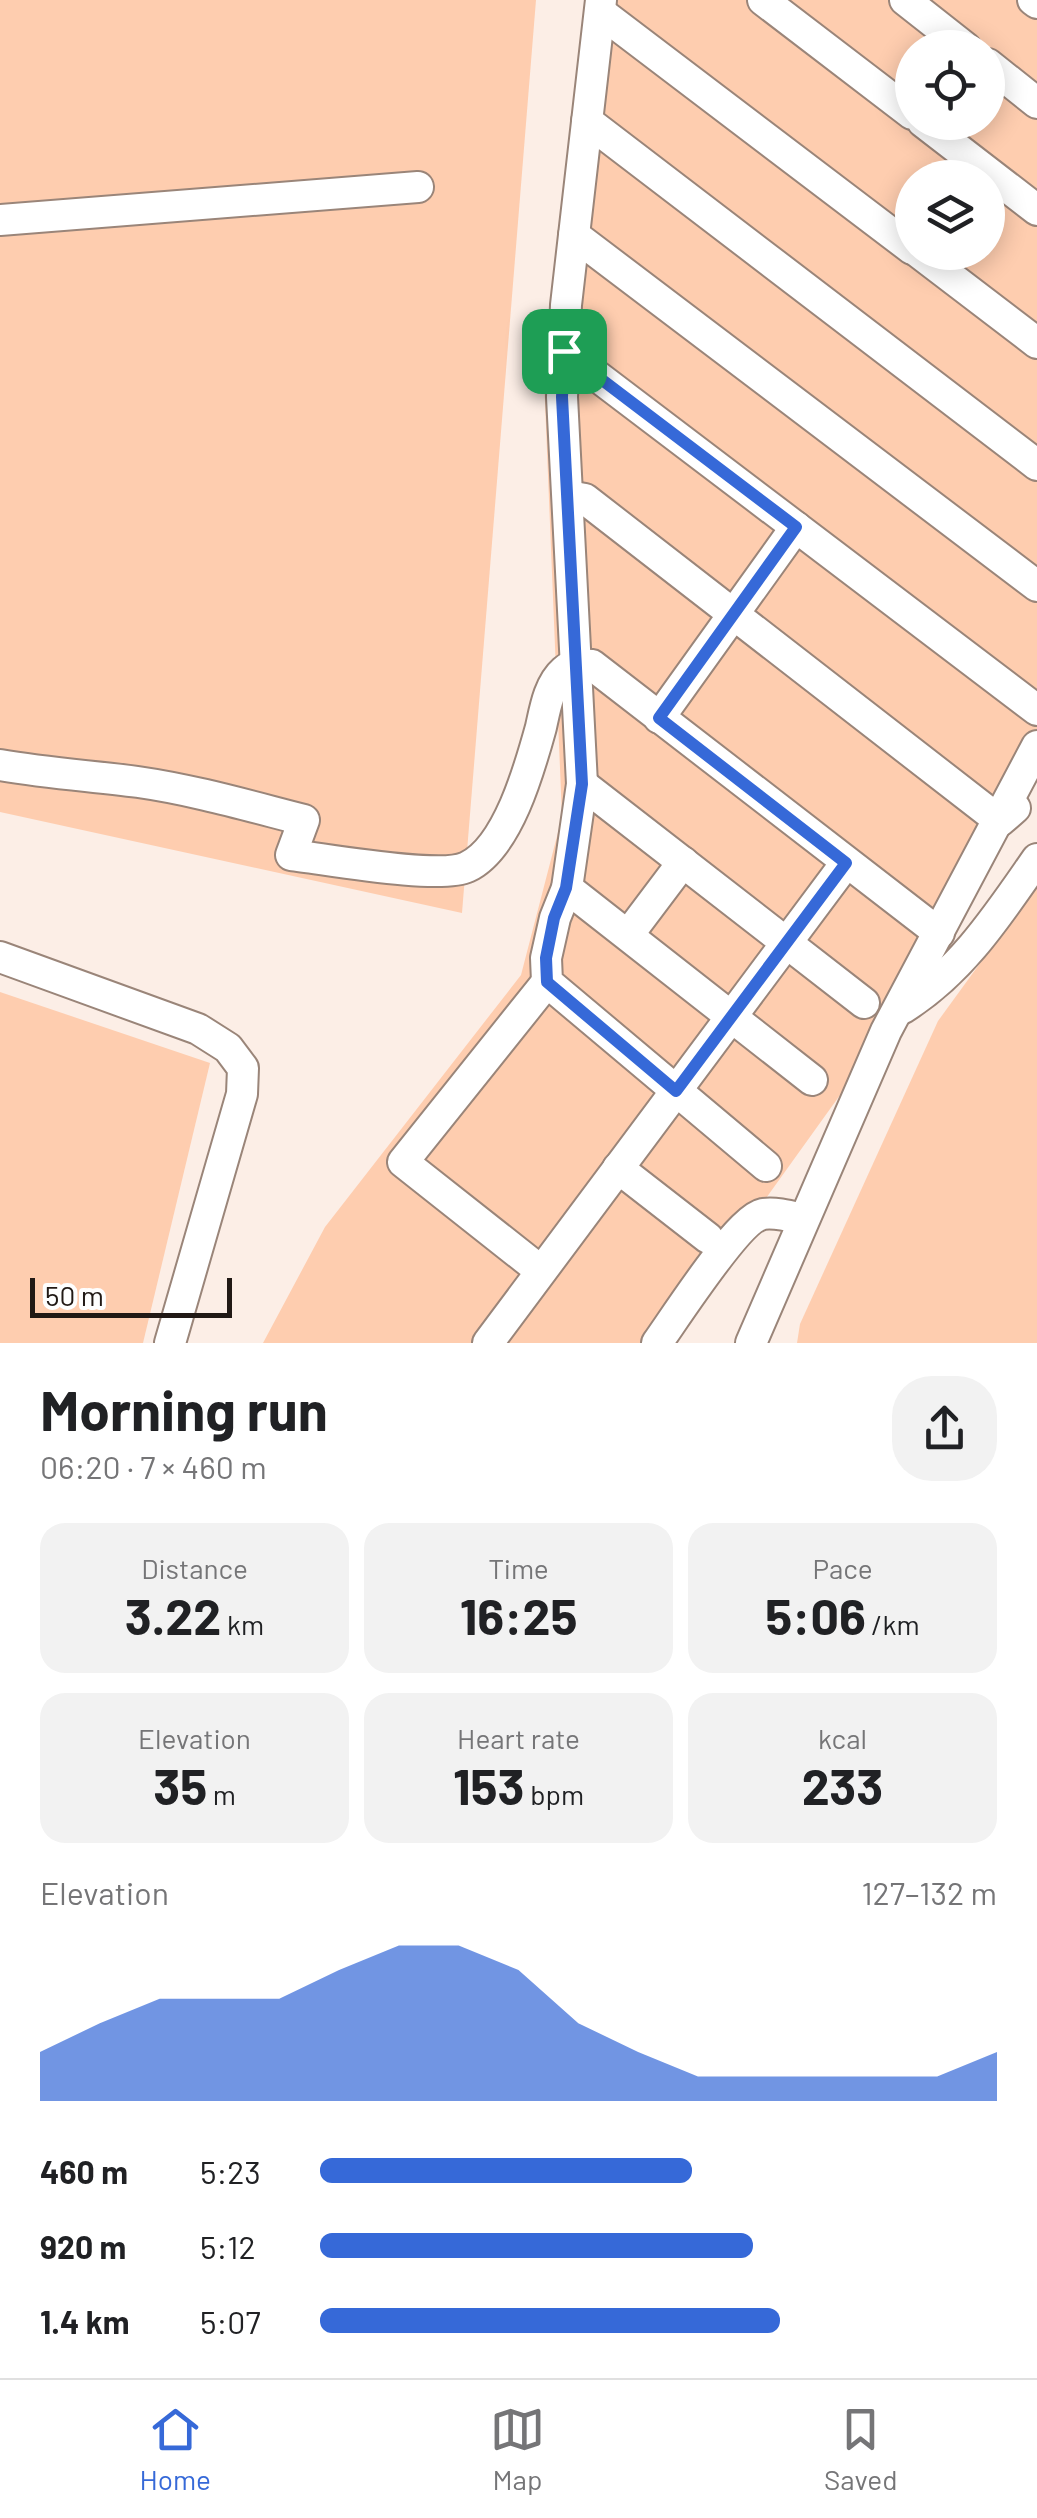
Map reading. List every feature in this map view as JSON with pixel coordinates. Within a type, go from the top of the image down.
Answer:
[{"type":"street","points":[[763,0],[895,101]]},
{"type":"street","points":[[905,0],[943,30]]},
{"type":"street","points":[[541,1271],[403,1162],[547,982],[546,958],[554,918],[566,888],[582,784],[562,397],[574,235],[601,6]]},
{"type":"street","points":[[601,6],[895,235]]},
{"type":"street","points":[[1005,78],[1037,103]]},
{"type":"street","points":[[587,122],[1037,466]]},
{"type":"street","points":[[946,140],[1037,210]]},
{"type":"street","points":[[0,220],[418,187]]},
{"type":"street","points":[[574,235],[1037,586]]},
{"type":"street","points":[[940,270],[1037,343]]},
{"type":"street","points":[[564,351],[1037,710]]},
{"type":"street","points":[[568,496],[584,500],[1000,820]]},
{"type":"street","points":[[659,718],[796,527]]},
{"type":"street","points":[[0,765],[60,776],[139,782],[214,796],[304,820],[291,855],[438,871],[467,867],[502,831],[522,794],[549,696],[562,672],[576,663],[592,665],[940,933]]},
{"type":"street","points":[[751,1343],[802,1218],[896,1013],[1037,746]]},
{"type":"street","points":[[582,784],[864,1003]]},
{"type":"street","points":[[1000,820],[1037,791]]},
{"type":"street","points":[[896,1013],[952,972],[1037,859]]},
{"type":"street","points":[[628,935],[683,862]]},
{"type":"street","points":[[488,1343],[846,863]]},
{"type":"street","points":[[566,888],[812,1080]]},
{"type":"street","points":[[0,956],[198,1028],[228,1048],[243,1068],[242,1094],[170,1343]]},
{"type":"street","points":[[547,982],[766,1166]]},
{"type":"street","points":[[618,1168],[708,1238]]},
{"type":"street","points":[[657,1343],[724,1250],[752,1219],[764,1214],[802,1218]]},
{"type":"shaded area","points":[[0,0],[536,0],[462,913],[0,812]]},
{"type":"shaded area","points":[[590,0],[1037,0],[1037,746],[886,1031],[751,1219],[673,1343],[263,1343],[325,1227],[521,975],[562,817],[544,378]]},
{"type":"shaded area","points":[[1037,885],[1037,1343],[797,1343],[800,1324],[938,1021]]},
{"type":"shaded area","points":[[0,992],[210,1063],[143,1343],[0,1343]]},
{"type":"route","points":[[564,351],[796,527],[659,718],[846,863],[676,1091],[547,982],[546,958],[554,918],[566,888],[582,784],[562,397],[564,351]]}]
